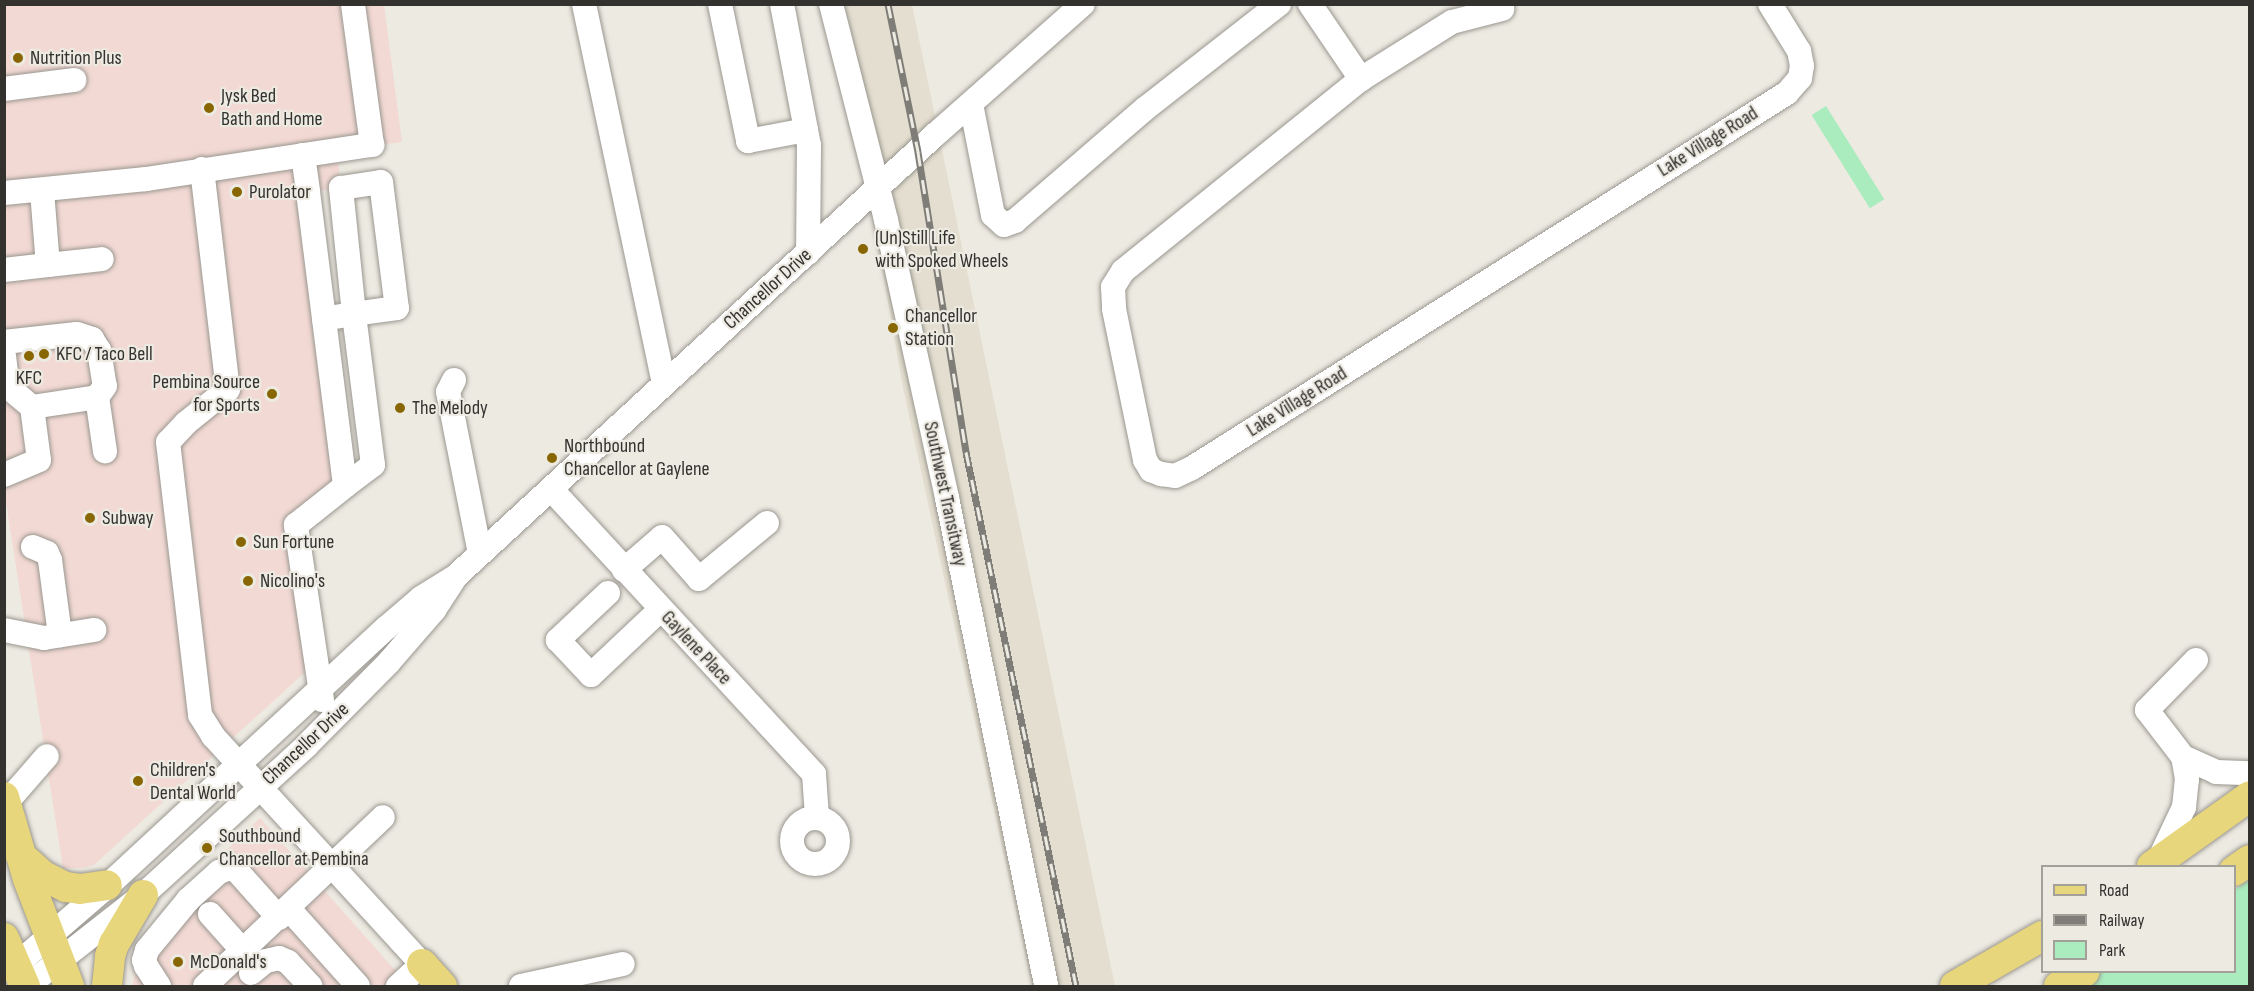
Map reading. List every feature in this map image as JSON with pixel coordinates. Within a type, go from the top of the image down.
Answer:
[{"type":"main road","points":[[2155,864],[2250,796]]},
{"type":"main road","points":[[5,800],[21,856],[59,962]]},
{"type":"main road","points":[[21,856],[42,875],[66,888],[80,889],[107,885]]},
{"type":"main road","points":[[2236,870],[2250,860]]},
{"type":"main road","points":[[107,987],[110,956],[114,944],[143,895]]},
{"type":"main road","points":[[1955,987],[2041,937]]},
{"type":"main road","points":[[4,938],[18,979]]},
{"type":"main road","points":[[422,964],[442,987]]},
{"type":"main road","points":[[2059,987],[2082,973]]},
{"type":"street","points":[[48,265],[17,194],[372,145],[353,4]]},
{"type":"street","points":[[584,4],[664,383]]},
{"type":"street","points":[[720,4],[748,141],[806,130]]},
{"type":"street","points":[[782,4],[809,145],[808,252]]},
{"type":"street","name":"Southwest Transitway","points":[[831,4],[879,188],[947,498],[1046,987]]},
{"type":"street","name":"Chancellor Drive","points":[[59,962],[107,885],[421,598],[455,577],[664,383],[1083,4]]},
{"type":"street","points":[[971,104],[993,215],[1004,225],[1015,221],[1146,108],[1279,4]]},
{"type":"street","points":[[1310,4],[1361,79]]},
{"type":"street","name":"Lake Village Road","points":[[1502,9],[1452,22],[1361,79],[1240,174],[1117,277],[1113,288],[1114,309],[1145,460],[1151,470],[1175,476],[1192,468],[1787,93],[1800,78],[1802,66],[1799,51],[1770,4]]},
{"type":"street","points":[[4,88],[74,80]]},
{"type":"street","points":[[354,148],[359,185]]},
{"type":"street","points":[[303,155],[345,486]]},
{"type":"street","points":[[202,169],[228,389],[186,423],[168,442],[200,715],[204,725],[422,964],[398,987]]},
{"type":"street","points":[[324,319],[354,314],[397,308],[381,182],[341,188],[354,314],[373,465],[296,525],[327,726]]},
{"type":"street","points":[[4,270],[102,259]]},
{"type":"street","points":[[4,342],[77,334],[92,339],[99,350],[105,386],[97,397],[105,451]]},
{"type":"street","points":[[4,356],[8,387],[32,407],[39,460]]},
{"type":"street","points":[[454,380],[448,392],[480,554]]},
{"type":"street","points":[[32,407],[97,397]]},
{"type":"street","points":[[4,462],[9,464],[39,460]]},
{"type":"street","points":[[4,475],[39,460]]},
{"type":"street","name":"Gaylene Place","points":[[551,489],[660,610],[814,774],[817,817]]},
{"type":"street","points":[[624,570],[662,537],[699,579],[767,523]]},
{"type":"street","points":[[33,547],[47,554],[50,560],[52,637]]},
{"type":"street","name":"Chancellor Drive","points":[[18,979],[59,962],[143,895],[327,726],[389,662],[434,610],[455,577]]},
{"type":"street","points":[[608,594],[558,640],[591,675],[660,610]]},
{"type":"street","points":[[4,630],[52,637],[94,630]]},
{"type":"street","points":[[2155,864],[2184,807],[2187,778],[2183,757],[2147,710],[2196,660]]},
{"type":"street","points":[[5,800],[47,756]]},
{"type":"street","points":[[2183,757],[2216,772],[2250,773]]},
{"type":"street","points":[[249,967],[284,914],[383,817]]},
{"type":"street","points":[[159,987],[144,960],[147,950],[176,914],[201,903],[230,877],[241,876],[284,914],[358,987]]},
{"type":"street","points":[[210,914],[249,967]]},
{"type":"street","points":[[205,987],[249,967],[279,957],[288,962],[310,987]]},
{"type":"street","points":[[521,987],[623,964]]},
{"type":"shaded area","points":[[4,5],[384,5],[402,142],[337,150],[341,188],[309,192],[345,486],[296,525],[316,662],[94,865],[83,868],[63,868],[5,496]]},
{"type":"shaded area","points":[[830,5],[912,5],[1115,986],[1032,986],[903,388],[874,222]]},
{"type":"shaded area","points":[[260,818],[409,986],[132,986],[139,961],[176,898]]},
{"type":"green space","points":[[1826,106],[1884,199],[1870,208],[1812,115]]},
{"type":"green space","points":[[2249,880],[2249,986],[2076,986],[2098,973],[2236,973],[2236,888]]},
{"type":"railway","points":[[888,4],[918,152],[966,452],[1076,986]]},
{"type":"place","name":"Nutrition Plus","points":[[18,58]]},
{"type":"place","name":"Jysk Bed Bath and Home","points":[[209,108]]},
{"type":"place","name":"Purolator","points":[[237,192]]},
{"type":"place","name":"(Un)Still Life with Spoked Wheels","points":[[863,249]]},
{"type":"place","name":"Chancellor Station","points":[[893,328]]},
{"type":"place","name":"KFC / Taco Bell","points":[[44,354]]},
{"type":"place","name":"KFC","points":[[29,356]]},
{"type":"place","name":"Pembina Source for Sports","points":[[272,394]]},
{"type":"place","name":"The Melody","points":[[400,408]]},
{"type":"place","name":"Northbound Chancellor at Gaylene","points":[[552,458]]},
{"type":"place","name":"Subway","points":[[90,518]]},
{"type":"place","name":"Sun Fortune","points":[[241,542]]},
{"type":"place","name":"Nicolino's","points":[[248,581]]},
{"type":"place","name":"Children's Dental World","points":[[138,781]]},
{"type":"place","name":"Southbound Chancellor at Pembina","points":[[207,848]]},
{"type":"place","name":"McDonald's","points":[[178,962]]}]
